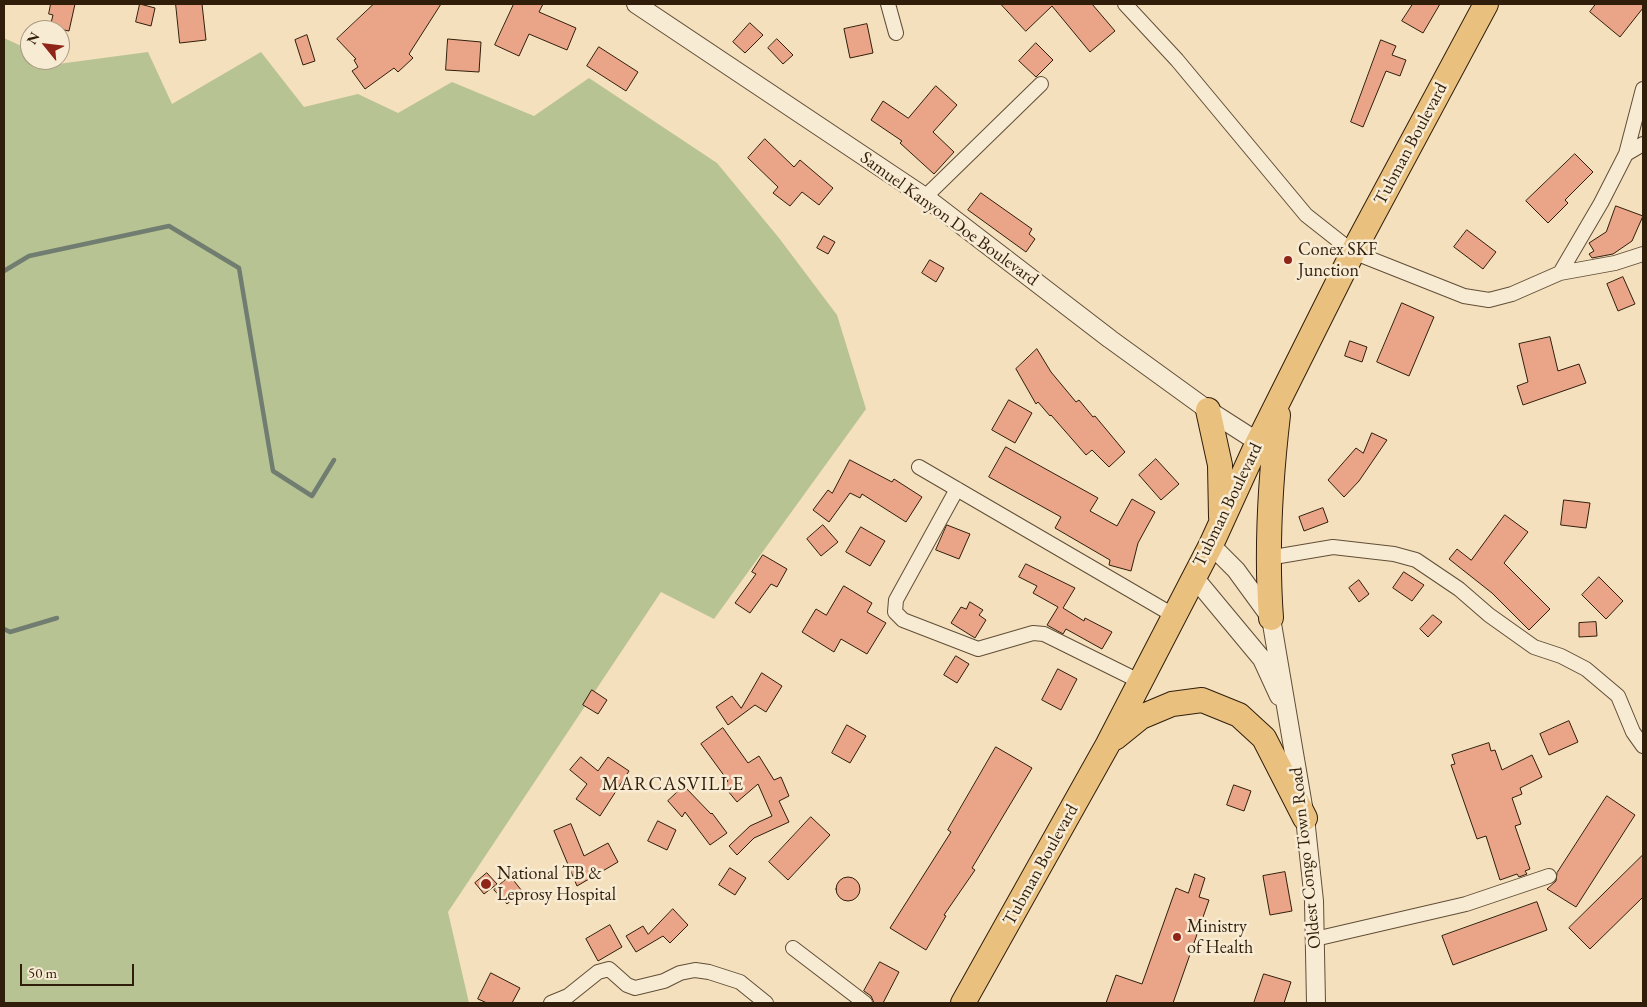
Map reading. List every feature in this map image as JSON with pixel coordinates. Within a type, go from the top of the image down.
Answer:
[{"type":"highway","name":"Tubman Boulevard","points":[[963,1003],[1108,744],[1173,614],[1211,545],[1258,442],[1353,252],[1486,4]]},
{"type":"highway","points":[[1271,618],[1268,558],[1270,491],[1280,400]]},
{"type":"highway","points":[[1208,410],[1220,465],[1221,524]]},
{"type":"highway","points":[[1108,744],[1141,717],[1172,704],[1202,700],[1239,715],[1264,738],[1305,818]]},
{"type":"street","name":"Samuel Kanyon Doe Boulevard","points":[[636,4],[925,197],[1110,339],[1208,410],[1258,442]]},
{"type":"street","points":[[888,4],[896,33]]},
{"type":"street","points":[[1125,4],[1177,60],[1306,215],[1353,252],[1464,296],[1489,300],[1512,294],[1560,273],[1615,264],[1643,254]]},
{"type":"street","points":[[925,197],[1041,84]]},
{"type":"street","points":[[1560,273],[1601,204],[1626,154],[1643,89]]},
{"type":"street","points":[[1626,154],[1643,144]]},
{"type":"street","points":[[919,467],[1173,614]]},
{"type":"street","points":[[957,489],[896,600],[895,612],[903,620],[978,649],[1033,633],[1044,634],[1139,681]]},
{"type":"street","points":[[1211,545],[1236,570],[1271,618]]},
{"type":"street","points":[[1268,558],[1333,547],[1394,554],[1416,560],[1459,589],[1489,615],[1534,647],[1561,656],[1586,669],[1618,696],[1633,732],[1643,746]]},
{"type":"street","points":[[1194,576],[1262,660],[1288,714]]},
{"type":"street","name":"Oldest Congo Town Road","points":[[1271,618],[1305,818],[1314,901],[1316,1003]]},
{"type":"street","points":[[1315,939],[1466,904],[1549,876]]},
{"type":"street","points":[[793,948],[866,1003]]},
{"type":"street","points":[[551,1003],[573,992],[598,972],[609,969],[627,985],[635,988],[664,981],[680,973],[695,970],[709,972],[740,982],[766,1003]]},
{"type":"green space","points":[[4,38],[20,45],[20,70],[70,70],[70,62],[148,52],[172,104],[261,52],[304,107],[358,94],[398,113],[452,82],[534,116],[589,78],[717,163],[779,238],[837,315],[866,409],[714,619],[661,592],[448,912],[469,1003],[4,1003]]},
{"type":"building","points":[[51,4],[75,4],[70,26],[70,20],[52,20],[53,15],[49,14]]},
{"type":"building","points":[[140,4],[155,8],[151,26],[136,22]]},
{"type":"building","points":[[176,4],[202,4],[206,40],[180,43]]},
{"type":"building","points":[[374,4],[441,4],[409,54],[413,58],[398,72],[394,68],[365,89],[352,71],[358,67],[354,60],[356,59],[337,39]]},
{"type":"building","points":[[514,4],[543,4],[539,12],[576,28],[567,50],[529,34],[519,56],[495,45]]},
{"type":"building","points":[[1001,4],[1092,4],[1115,31],[1090,52],[1052,6],[1026,31]]},
{"type":"building","points":[[1413,4],[1440,4],[1423,33],[1402,21]]},
{"type":"building","points":[[1596,4],[1643,4],[1643,8],[1620,37],[1590,12]]},
{"type":"building","points":[[750,23],[763,35],[745,53],[733,42]]},
{"type":"building","points":[[867,24],[873,53],[850,58],[844,29]]},
{"type":"building","points":[[307,35],[315,61],[303,65],[295,40]]},
{"type":"building","points":[[448,39],[481,42],[479,72],[446,70]]},
{"type":"building","points":[[777,39],[793,55],[783,64],[768,48]]},
{"type":"building","points":[[1381,40],[1396,46],[1392,55],[1406,60],[1400,76],[1386,71],[1363,127],[1351,122]]},
{"type":"building","points":[[1036,43],[1053,60],[1036,77],[1019,61]]},
{"type":"building","points":[[599,47],[638,72],[626,91],[587,66]]},
{"type":"building","points":[[936,86],[957,105],[933,132],[954,152],[934,174],[900,143],[902,141],[871,120],[883,101],[908,118]]},
{"type":"building","points":[[765,139],[794,167],[800,160],[833,188],[819,205],[802,192],[790,206],[773,193],[778,187],[748,158]]},
{"type":"building","points":[[1575,154],[1593,172],[1565,200],[1568,203],[1548,223],[1526,201]]},
{"type":"building","points":[[981,193],[1032,229],[1029,234],[1035,239],[1026,252],[968,210]]},
{"type":"building","points":[[1616,206],[1643,216],[1632,241],[1613,254],[1592,258],[1589,254],[1594,251],[1589,243],[1606,232]]},
{"type":"building","points":[[1467,230],[1496,252],[1483,269],[1454,247]]},
{"type":"building","points":[[824,236],[835,242],[828,254],[817,248]]},
{"type":"building","points":[[930,260],[944,268],[936,282],[922,273]]},
{"type":"building","points":[[1623,277],[1635,304],[1618,311],[1607,284]]},
{"type":"building","points":[[1402,303],[1434,317],[1409,376],[1377,362]]},
{"type":"building","points":[[1550,337],[1558,371],[1579,364],[1586,383],[1523,405],[1517,386],[1528,382],[1519,344]]},
{"type":"building","points":[[1350,341],[1367,347],[1362,362],[1345,356]]},
{"type":"building","points":[[1037,349],[1051,372],[1076,402],[1079,400],[1093,417],[1095,416],[1125,452],[1109,467],[1092,450],[1086,455],[1051,415],[1038,402],[1036,404],[1016,369]]},
{"type":"building","points":[[1009,400],[1032,413],[1015,443],[992,430]]},
{"type":"building","points":[[1372,433],[1387,440],[1359,481],[1344,497],[1328,480],[1356,448],[1363,453]]},
{"type":"building","points":[[1006,447],[1098,498],[1090,511],[1117,526],[1132,499],[1155,512],[1138,543],[1131,571],[1109,565],[1110,560],[1055,528],[1061,517],[989,477]]},
{"type":"building","points":[[1156,459],[1179,484],[1161,500],[1139,475]]},
{"type":"building","points":[[850,460],[892,482],[894,479],[922,497],[906,522],[862,494],[860,498],[850,493],[829,522],[813,510],[828,490],[832,493]]},
{"type":"building","points":[[1564,500],[1590,503],[1586,528],[1561,525]]},
{"type":"building","points":[[1323,508],[1328,522],[1304,531],[1299,517]]},
{"type":"building","points":[[1505,515],[1528,532],[1504,563],[1550,609],[1529,630],[1492,593],[1449,559],[1457,549],[1471,560]]},
{"type":"building","points":[[823,525],[838,542],[821,556],[807,539]]},
{"type":"building","points":[[947,525],[970,534],[959,559],[936,550]]},
{"type":"building","points":[[861,527],[885,541],[870,566],[846,552]]},
{"type":"building","points":[[763,555],[787,569],[777,587],[771,584],[750,613],[735,603],[756,574],[752,572]]},
{"type":"building","points":[[1026,564],[1075,588],[1063,608],[1084,621],[1085,618],[1112,632],[1102,649],[1066,629],[1063,634],[1047,625],[1058,607],[1033,593],[1037,586],[1019,577]]},
{"type":"building","points":[[1404,572],[1424,585],[1412,601],[1393,588]]},
{"type":"building","points":[[1599,577],[1623,601],[1606,619],[1582,595]]},
{"type":"building","points":[[1359,580],[1369,594],[1359,602],[1349,588]]},
{"type":"building","points":[[844,586],[872,603],[867,612],[886,623],[867,654],[841,639],[834,652],[802,632],[816,609],[826,615]]},
{"type":"building","points":[[970,602],[983,610],[979,615],[986,620],[975,638],[951,623],[961,607],[966,609]]},
{"type":"building","points":[[1433,615],[1442,622],[1428,637],[1420,629]]},
{"type":"building","points":[[1596,622],[1597,636],[1579,637],[1579,623]]},
{"type":"building","points":[[956,656],[969,664],[957,683],[944,675]]},
{"type":"building","points":[[1058,669],[1077,679],[1061,710],[1042,700]]},
{"type":"building","points":[[762,673],[782,686],[766,712],[755,705],[728,725],[716,707],[732,696],[741,708]]},
{"type":"building","points":[[592,690],[607,700],[598,714],[583,705]]},
{"type":"building","points":[[1569,721],[1578,742],[1549,755],[1540,734]]},
{"type":"building","points":[[847,725],[866,736],[850,763],[832,753]]},
{"type":"building","points":[[723,728],[748,763],[759,756],[774,780],[781,777],[789,796],[779,801],[789,822],[754,838],[737,855],[729,846],[750,826],[772,816],[758,784],[737,802],[723,785],[728,781],[701,744]]},
{"type":"building","points":[[1489,743],[1491,751],[1495,750],[1502,770],[1532,755],[1542,777],[1520,788],[1522,794],[1512,798],[1521,824],[1515,826],[1530,869],[1525,871],[1527,874],[1519,877],[1517,874],[1500,880],[1486,836],[1477,839],[1451,765],[1455,764],[1452,755]]},
{"type":"building","points":[[996,747],[1032,768],[972,868],[975,870],[944,915],[946,916],[926,950],[890,928],[951,832],[948,830]]},
{"type":"building","points":[[581,757],[598,771],[608,757],[629,771],[600,816],[576,799],[587,784],[570,770]]},
{"type":"building","points":[[1234,785],[1251,791],[1244,811],[1227,805]]},
{"type":"building","points":[[684,786],[712,813],[727,833],[710,845],[685,812],[682,817],[668,801]]},
{"type":"building","points":[[1607,796],[1635,815],[1576,907],[1547,889],[1556,881],[1557,873]]},
{"type":"building","points":[[811,817],[830,835],[788,880],[769,862]]},
{"type":"building","points":[[658,821],[676,830],[667,850],[648,841]]},
{"type":"building","points":[[571,824],[584,856],[608,843],[618,862],[577,886],[554,831]]},
{"type":"building","points":[[1643,855],[1643,897],[1590,949],[1569,928]]},
{"type":"building","points":[[730,868],[746,878],[735,895],[719,885]]},
{"type":"building","points":[[1285,872],[1292,911],[1270,915],[1263,876]]},
{"type":"building","name":"National TB & Leprosy Hospital","points":[[487,873],[497,884],[484,894],[475,883]]},
{"type":"building","name":"Ministry of Health","points":[[1195,874],[1205,878],[1199,897],[1209,900],[1173,1003],[1106,1003],[1116,975],[1142,984],[1176,888],[1188,893]]},
{"type":"building","points":[[510,876],[522,891],[507,904],[494,890]]},
{"type":"building","points":[[848,877],[857,880],[860,889],[857,898],[848,901],[839,898],[836,889],[839,880]]},
{"type":"building","points":[[1537,902],[1547,930],[1453,965],[1442,936]]},
{"type":"building","points":[[673,909],[688,925],[670,943],[663,936],[636,952],[626,936],[643,926],[648,934]]},
{"type":"building","points":[[610,925],[622,947],[598,961],[586,939]]},
{"type":"building","points":[[880,962],[899,972],[883,1003],[874,1003],[871,996],[864,991]]},
{"type":"building","points":[[491,973],[520,988],[512,1003],[487,1003],[478,999]]},
{"type":"building","points":[[1264,974],[1291,982],[1284,1003],[1254,1003]]},
{"type":"waterway","points":[[4,271],[29,256],[169,226],[239,268],[273,471],[312,496],[334,460]]},
{"type":"waterway","points":[[4,629],[10,632],[57,618]]},
{"type":"place","name":"Conex SKF Junction","points":[[1288,260]]},
{"type":"place","name":"National TB & Leprosy Hospital","points":[[486,884]]},
{"type":"place","name":"Ministry of Health","points":[[1177,937]]},
{"type":"district","name":"MARCASVILLE","points":[[673,785]]}]
